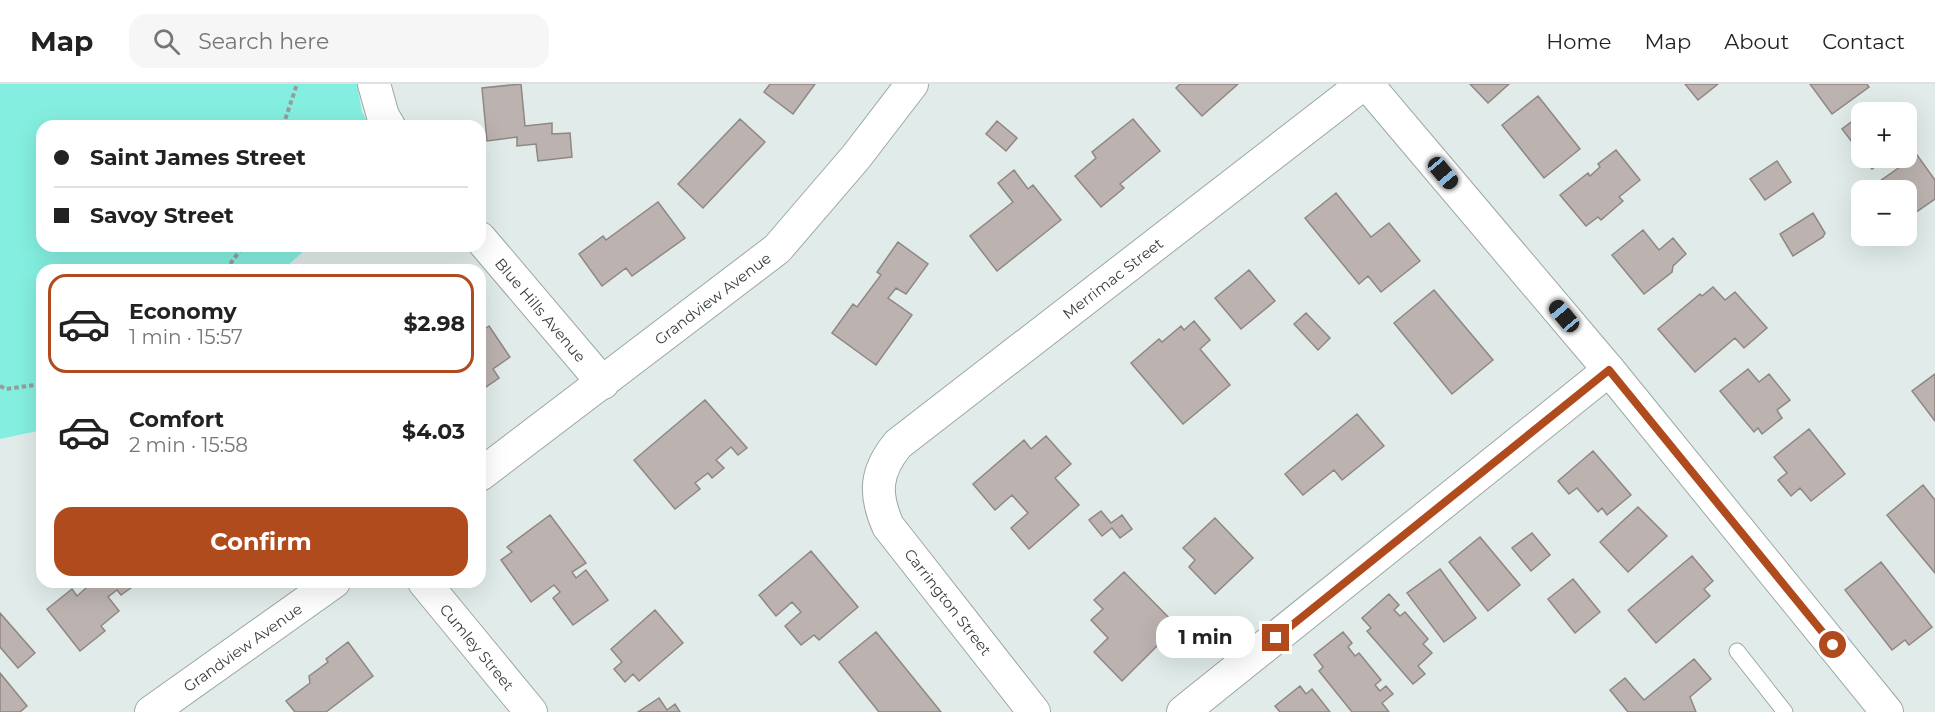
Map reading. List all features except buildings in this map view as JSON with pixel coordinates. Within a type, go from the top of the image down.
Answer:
[{"type":"street","points":[[374,84],[385,120]]},
{"type":"street","name":"Grandview Avenue","points":[[486,470],[777,249],[856,157],[912,84]]},
{"type":"street","name":"Merrimac Street","points":[[879,484],[888,456],[898,444],[1363,84]]},
{"type":"street","points":[[1368,84],[1609,370],[1887,712]]},
{"type":"street","name":"Blue Hills Avenue","points":[[486,245],[603,382]]},
{"type":"street","points":[[1183,712],[1609,370]]},
{"type":"street","name":"Carrington Street","points":[[879,484],[879,498],[888,526],[1034,712]]},
{"type":"street","name":"Grandview Avenue","points":[[151,712],[326,588]]},
{"type":"street","name":"Cumley Street","points":[[429,588],[531,712]]},
{"type":"lane","points":[[1737,651],[1785,712]]},
{"type":"path","points":[[285,120],[297,84]]},
{"type":"path","points":[[0,386],[6,389],[36,385]]},
{"type":"green space","points":[[0,84],[357,84],[362,112],[367,120],[36,120],[36,252],[302,252],[290,264],[36,264],[36,431],[0,439]]},
{"type":"route","points":[[1276,638],[1609,370],[1833,645]]}]
